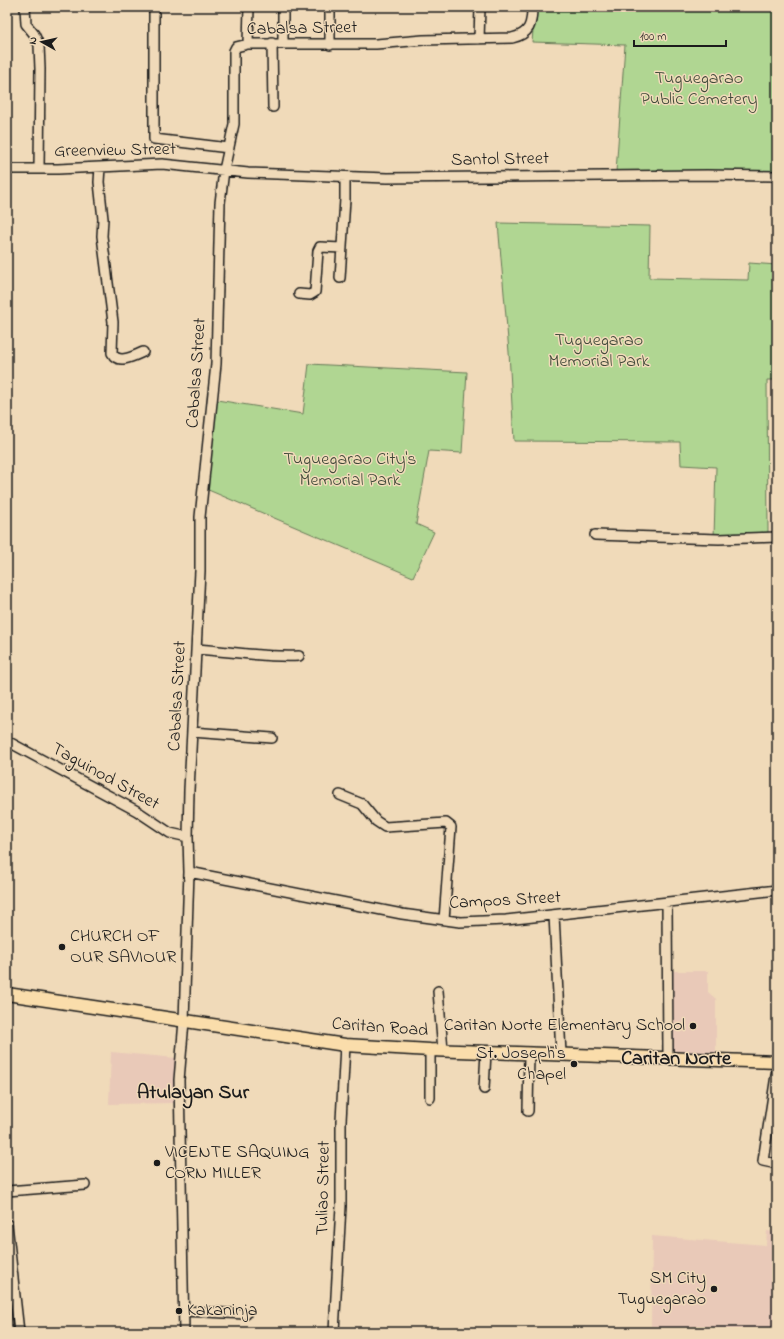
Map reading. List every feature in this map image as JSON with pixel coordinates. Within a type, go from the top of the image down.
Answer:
[{"type":"main road","name":"Caritan Road","points":[[7,994],[345,1045],[430,1050],[777,1062]]},
{"type":"street","points":[[25,7],[26,24],[34,34],[39,45],[39,169]]},
{"type":"street","points":[[154,7],[154,139],[229,148]]},
{"type":"street","points":[[248,44],[249,7]]},
{"type":"street","points":[[283,7],[283,44]]},
{"type":"street","points":[[330,7],[330,45]]},
{"type":"street","points":[[479,39],[480,7]]},
{"type":"street","name":"Cabalsa Street","points":[[184,1332],[179,1096],[180,1061],[184,1021],[189,872],[188,837],[200,571],[200,517],[216,364],[218,223],[224,170],[234,124],[234,51],[236,47],[248,44],[376,44],[423,40],[512,38],[525,33],[531,23],[532,7]]},
{"type":"street","points":[[272,43],[272,107]]},
{"type":"street","name":"Greenview Street","points":[[7,169],[172,164],[224,170]]},
{"type":"street","points":[[100,167],[99,182],[103,219],[102,236],[113,322],[112,353],[114,356],[122,359],[143,352]]},
{"type":"street","name":"Santol Street","points":[[224,170],[248,174],[387,178],[707,175],[777,176]]},
{"type":"street","points":[[340,278],[344,177]]},
{"type":"street","points":[[299,294],[310,295],[315,292],[318,251],[320,247],[342,248]]},
{"type":"street","points":[[595,535],[719,539],[777,537]]},
{"type":"street","points":[[196,649],[268,656],[299,656]]},
{"type":"street","points":[[192,732],[272,738]]},
{"type":"street","name":"Taguinod Street","points":[[7,741],[138,811],[170,832],[188,837]]},
{"type":"street","points":[[340,795],[362,804],[376,821],[386,827],[446,823],[451,827],[444,920]]},
{"type":"street","name":"Campos Street","points":[[189,872],[402,914],[444,920],[478,922],[667,903],[777,890]]},
{"type":"street","points":[[667,903],[668,1058]]},
{"type":"street","points":[[554,915],[561,1054]]},
{"type":"street","points":[[438,991],[443,1050]]},
{"type":"street","name":"Tuliao Street","points":[[334,1332],[341,1206],[341,1121],[345,1045]]},
{"type":"street","points":[[430,1050],[430,1098]]},
{"type":"street","points":[[484,1089],[486,1052]]},
{"type":"street","points":[[528,1111],[529,1053]]},
{"type":"street","points":[[777,1068],[764,1161],[777,1164]]},
{"type":"street","points":[[7,1191],[85,1185]]},
{"type":"street","points":[[7,1224],[19,1332]]},
{"type":"street","points":[[184,1310],[246,1314]]},
{"type":"shaded area","name":"Caritan Norte Elementary School","points":[[670,971],[708,971],[708,992],[716,999],[716,1055],[671,1053]]},
{"type":"shaded area","points":[[111,1052],[176,1058],[176,1103],[109,1104]]},
{"type":"shaded area","name":"SM City Tuguegarao","points":[[767,1231],[777,1232],[777,1332],[651,1332],[652,1236],[766,1245]]},
{"type":"green space","name":"Tuguegarao Public Cemetery","points":[[535,7],[777,7],[777,173],[616,172],[625,45],[532,42]]},
{"type":"green space","name":"Tuguegarao Memorial Park","points":[[498,223],[650,226],[649,278],[748,280],[749,263],[777,265],[777,380],[767,380],[768,534],[714,537],[716,467],[681,465],[680,442],[514,441],[509,352]]},
{"type":"green space","name":"Tuguegarao City's Memorial Park","points":[[309,364],[467,372],[462,453],[429,451],[416,524],[434,532],[413,577],[206,489],[217,400],[303,414]]},
{"type":"place","name":"CHURCH OF OUR SAVIOUR","points":[[62,947]]},
{"type":"place","name":"Caritan Norte Elementary School","points":[[693,1026]]},
{"type":"place","name":"St. Joseph's Chapel","points":[[574,1064]]},
{"type":"place","name":"VICENTE SAQUING CORN MILLER","points":[[157,1163]]},
{"type":"place","name":"SM City Tuguegarao","points":[[714,1289]]},
{"type":"place","name":"Kakaninja","points":[[179,1311]]},
{"type":"district","name":"Caritan Norte","points":[[676,1059]]},
{"type":"district","name":"Atulayan Sur","points":[[193,1093]]}]
